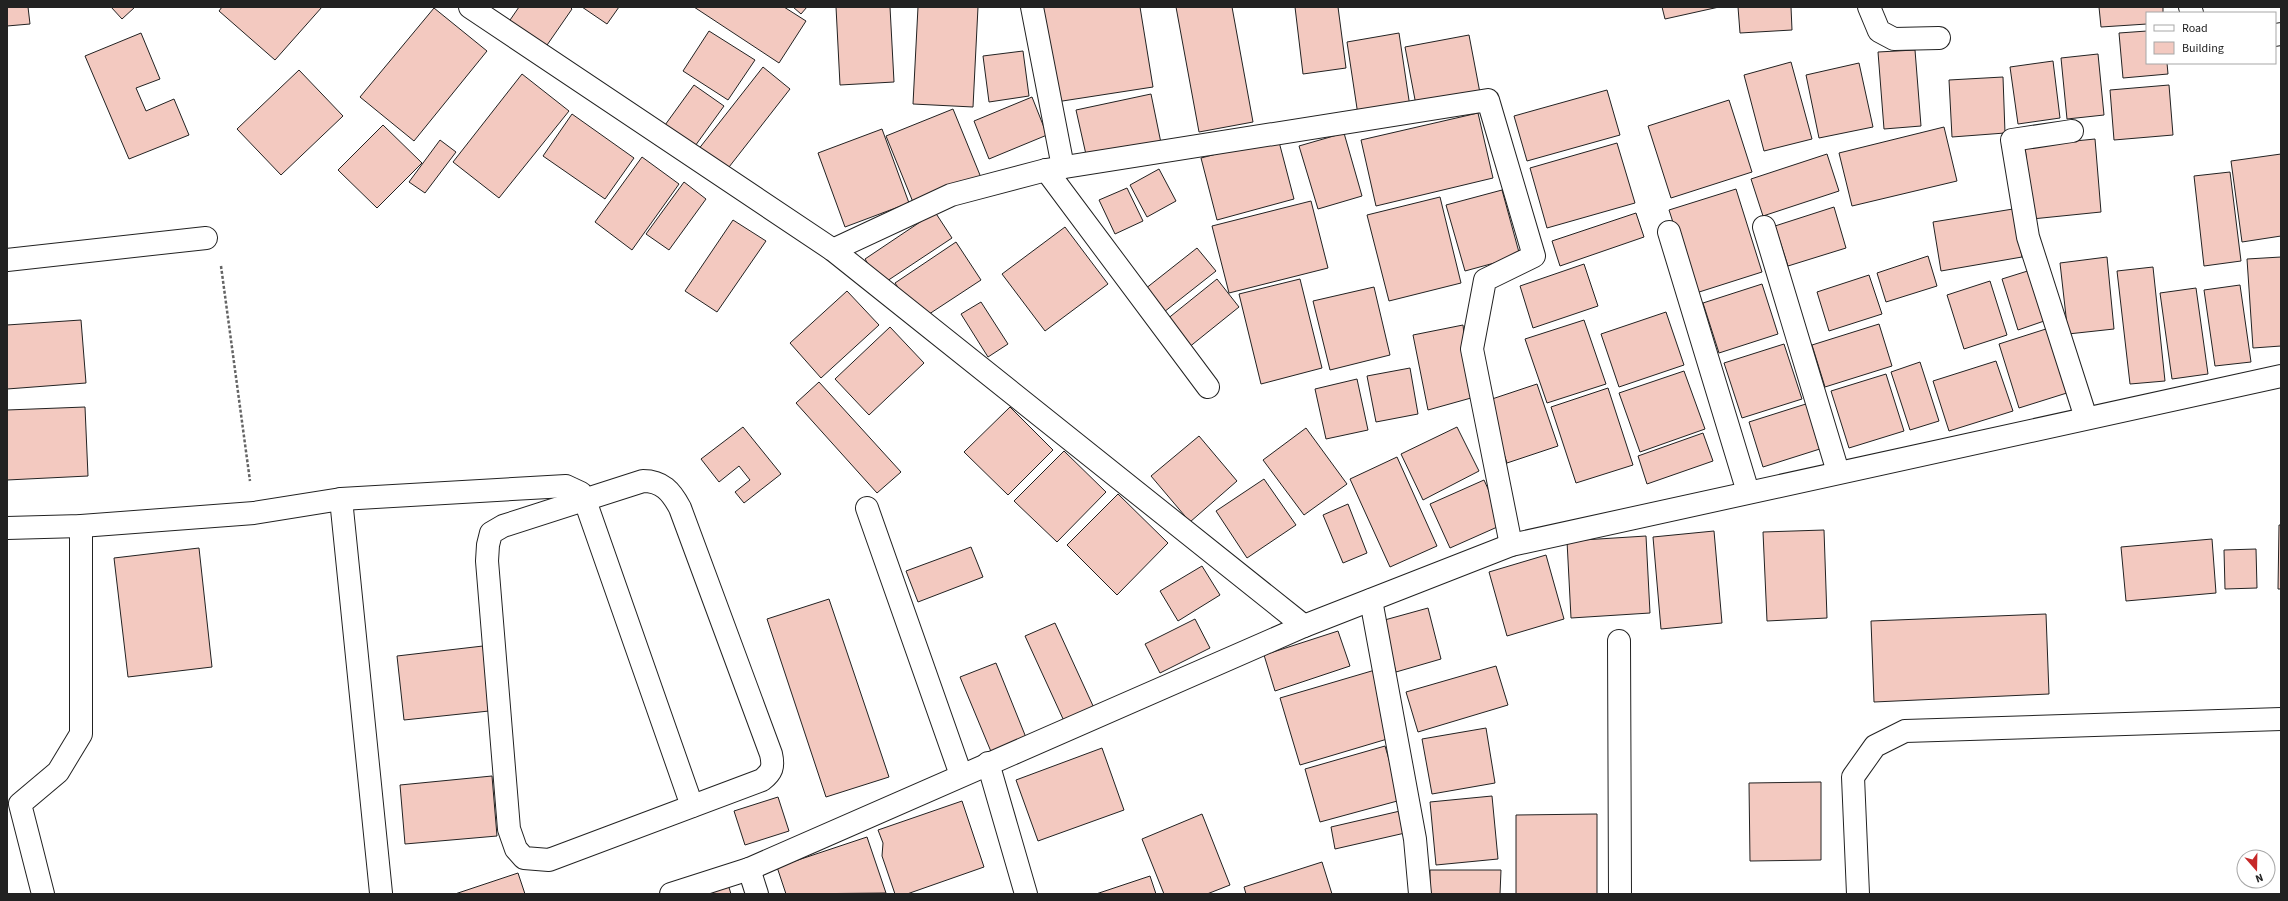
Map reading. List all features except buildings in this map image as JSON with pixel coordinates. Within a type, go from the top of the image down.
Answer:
[{"type":"street","points":[[470,7],[833,250],[1304,626]]},
{"type":"street","points":[[1032,7],[1055,169],[1208,387]]},
{"type":"street","points":[[1870,7],[1879,31],[1894,39],[1939,38]]},
{"type":"street","points":[[833,250],[951,195],[1055,169],[1488,100],[1534,256],[1485,280],[1472,349],[1511,546]]},
{"type":"street","points":[[2072,131],[2012,140],[2028,237],[2086,418]]},
{"type":"street","points":[[1764,227],[1838,472]]},
{"type":"street","points":[[1669,232],[1748,492]]},
{"type":"street","points":[[7,260],[206,238]]},
{"type":"street","points":[[671,894],[749,869],[960,775],[1304,626],[1511,546],[1838,472],[2281,376]]},
{"type":"street","points":[[643,481],[652,481],[664,486],[673,496],[680,508],[771,754],[773,765],[770,774],[762,780],[692,806],[548,860],[524,858],[516,849],[509,829],[487,561],[488,545],[491,533],[503,526],[643,481]]},
{"type":"street","points":[[7,528],[81,526],[254,513],[341,499],[566,486],[580,493],[584,500],[692,806]]},
{"type":"street","points":[[341,499],[381,893]]},
{"type":"street","points":[[867,508],[960,775]]},
{"type":"street","points":[[43,894],[14,805],[58,772],[81,734],[81,526]]},
{"type":"street","points":[[1371,600],[1415,839],[1420,894]]},
{"type":"street","points":[[1619,641],[1620,894]]},
{"type":"street","points":[[1858,894],[1853,777],[1875,746],[1905,731],[2281,719]]},
{"type":"street","points":[[988,763],[1026,894]]},
{"type":"street","points":[[749,869],[757,894]]},
{"type":"path","points":[[220,259],[254,513]]}]
